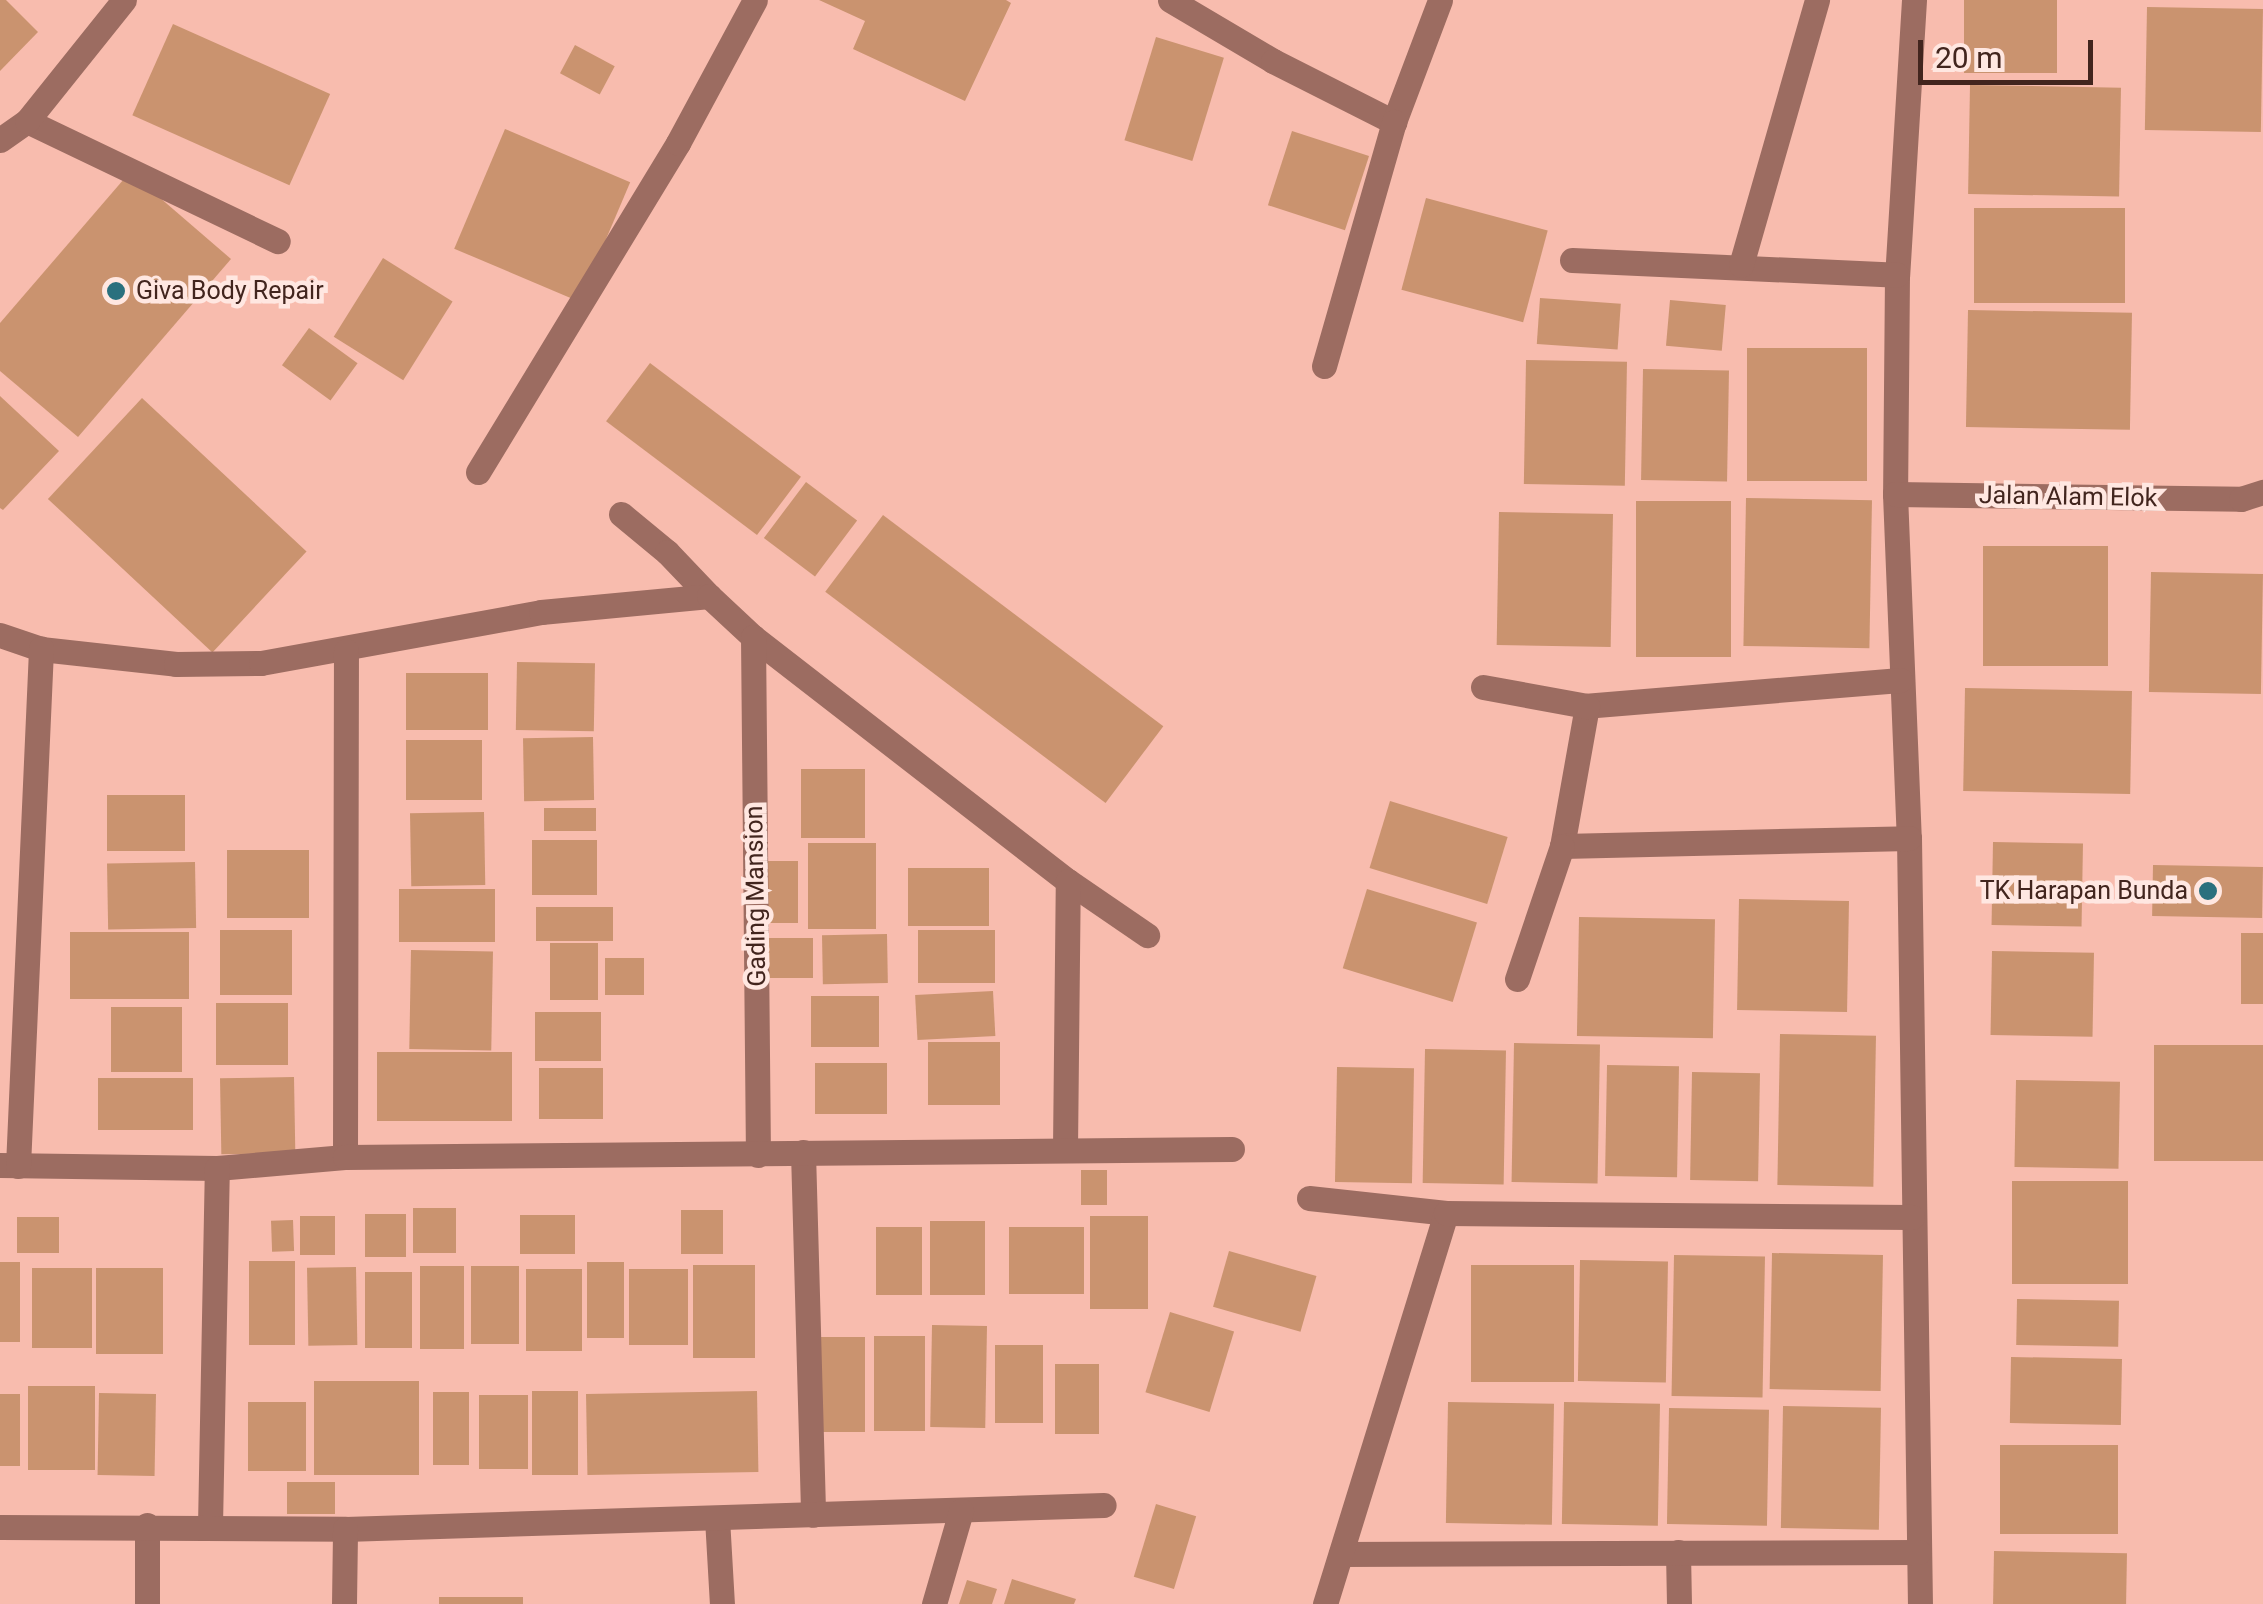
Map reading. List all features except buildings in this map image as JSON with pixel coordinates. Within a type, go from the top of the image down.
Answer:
[{"type":"street","points":[[0,140],[27,121],[124,0]]},
{"type":"street","points":[[478,472],[678,143],[755,0]]},
{"type":"street","points":[[1170,0],[1273,61],[1394,122]]},
{"type":"street","points":[[1324,366],[1394,122],[1440,0]]},
{"type":"street","points":[[1741,264],[1817,0]]},
{"type":"street","points":[[1914,0],[1897,275],[1894,494],[1908,838],[1920,1604]]},
{"type":"street","points":[[27,121],[278,242]]},
{"type":"street","points":[[1572,260],[1741,264],[1897,275]]},
{"type":"street","name":"Jalan Alam Elok","points":[[1894,494],[2256,500]]},
{"type":"street","points":[[621,514],[667,552],[753,637],[1068,881],[1146,936]]},
{"type":"street","points":[[0,634],[41,649],[176,664],[261,663],[346,651],[447,627],[541,612],[709,596]]},
{"type":"street","name":"Gading Mansion","points":[[753,637],[758,1155]]},
{"type":"street","points":[[41,649],[9,1166],[217,1168],[346,1157],[1232,1149]]},
{"type":"street","points":[[346,651],[346,1157]]},
{"type":"street","points":[[1483,687],[1587,706],[1900,680]]},
{"type":"street","points":[[1517,979],[1562,846],[1587,706]]},
{"type":"street","points":[[1562,846],[1908,838]]},
{"type":"street","points":[[1065,1148],[1068,881]]},
{"type":"street","points":[[803,1152],[812,1515]]},
{"type":"street","points":[[210,1526],[217,1168]]},
{"type":"street","points":[[1309,1198],[1446,1212],[1912,1218]]},
{"type":"street","points":[[1324,1604],[1446,1212]]},
{"type":"street","points":[[0,1526],[344,1529],[1104,1505]]},
{"type":"street","points":[[934,1604],[961,1511]]},
{"type":"street","points":[[717,1518],[722,1604]]},
{"type":"street","points":[[147,1526],[147,1604]]},
{"type":"street","points":[[344,1529],[344,1604]]},
{"type":"street","points":[[1678,1552],[1678,1604]]},
{"type":"street","points":[[1341,1554],[1919,1552]]},
{"type":"place","name":"Giva Body Repair","points":[[116,291]]},
{"type":"place","name":"TK Harapan Bunda","points":[[2208,891]]}]
